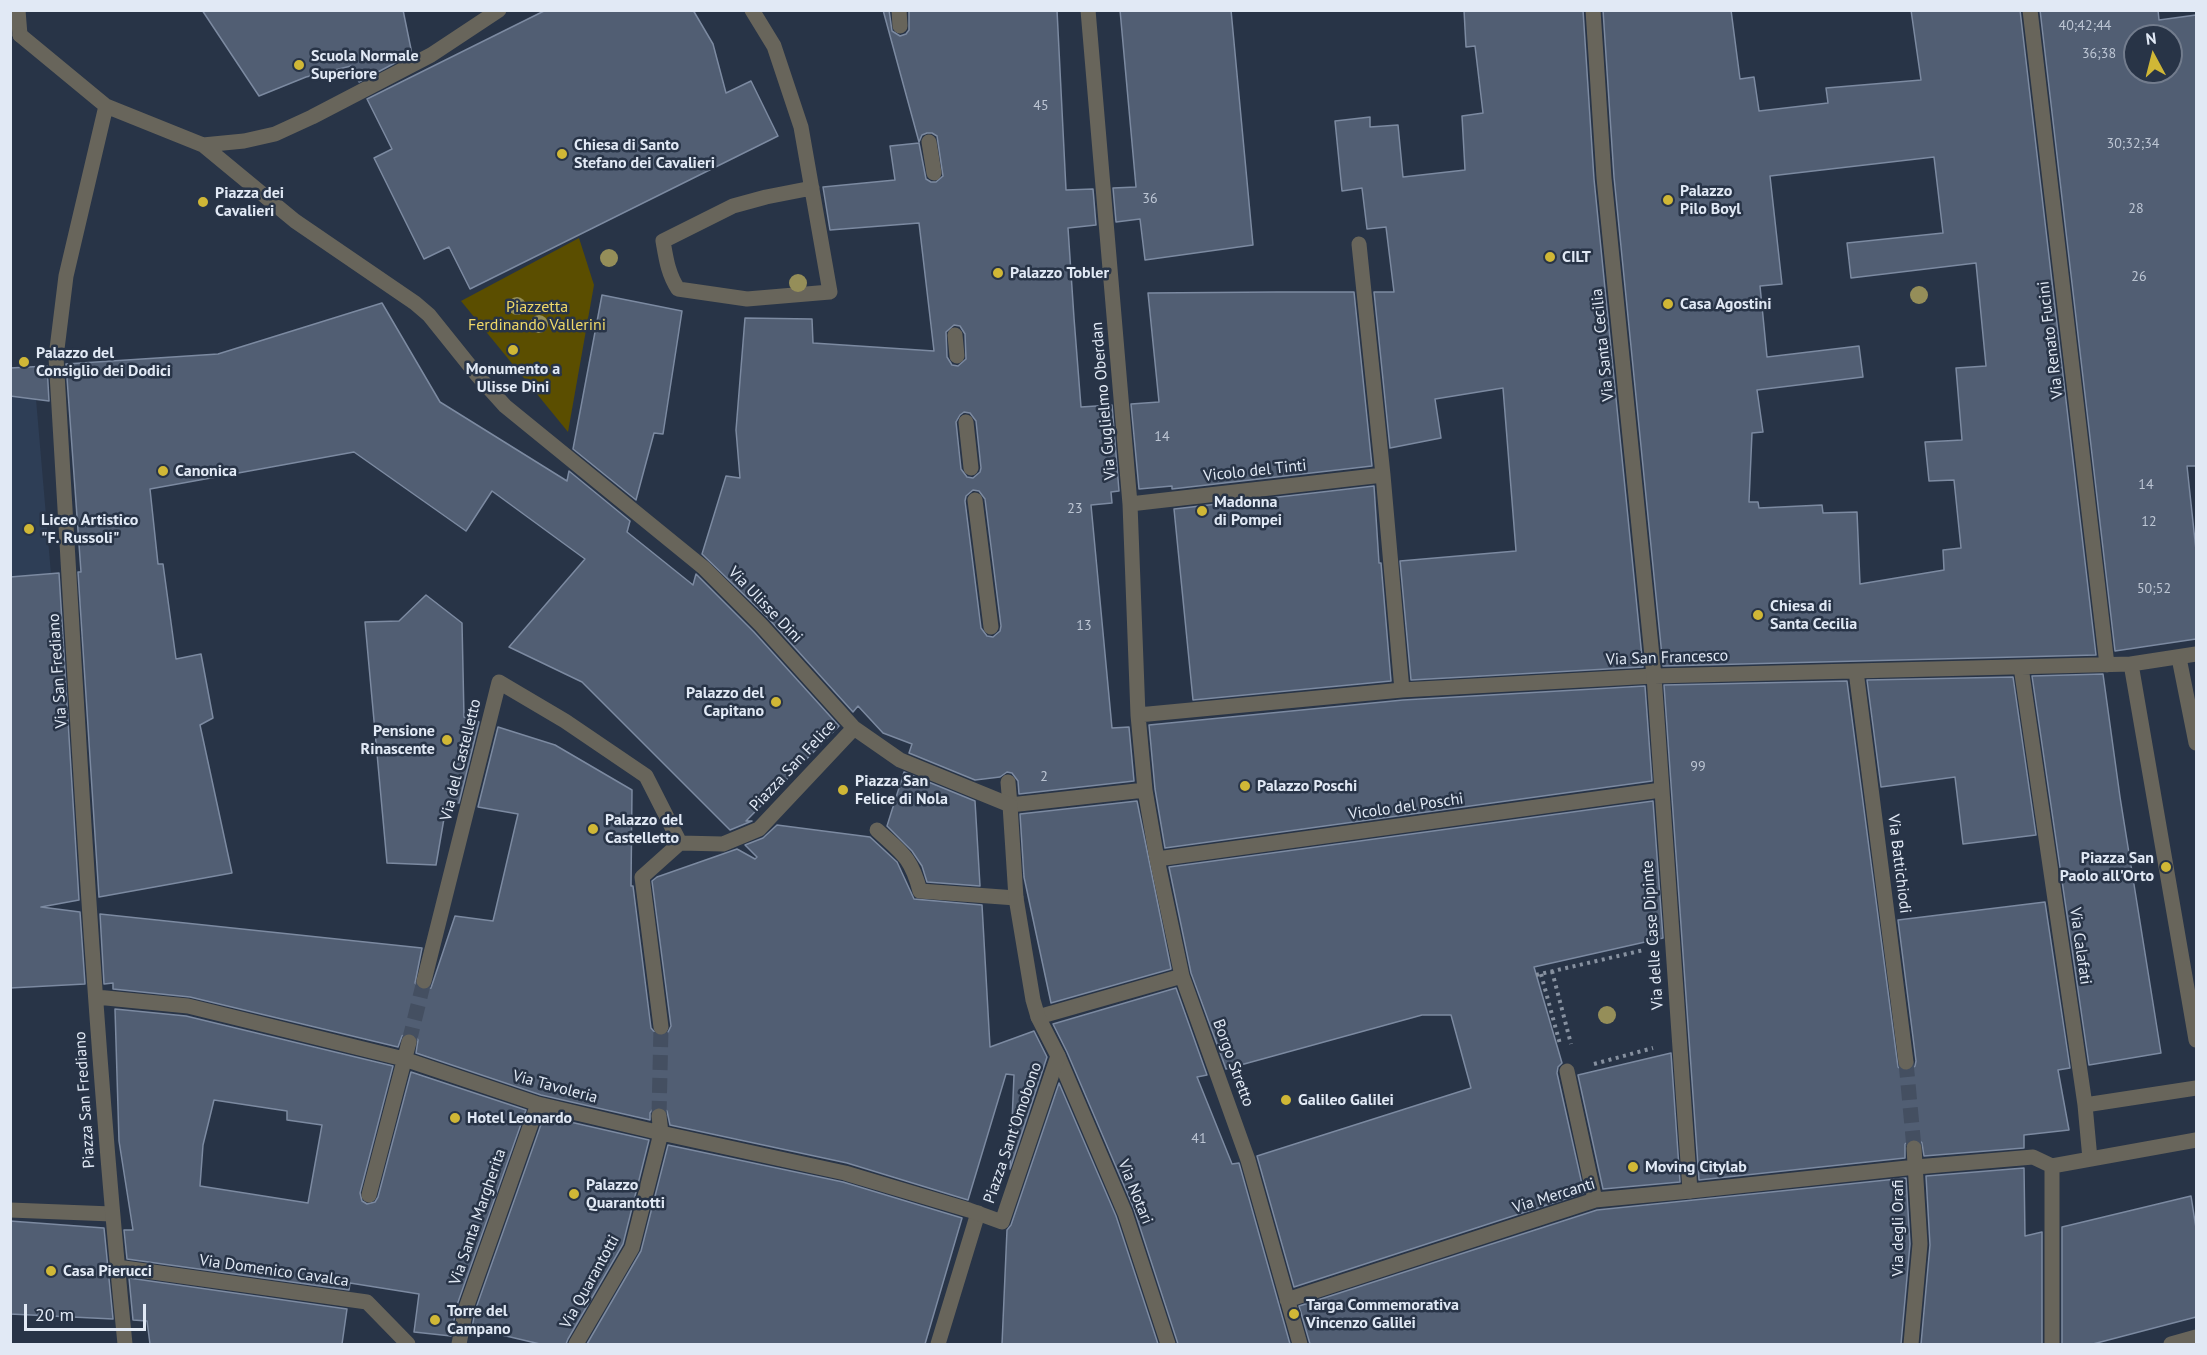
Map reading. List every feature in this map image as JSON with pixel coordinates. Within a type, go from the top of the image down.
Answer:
[{"type":"street","points":[[18,10],[15,34],[106,106],[203,145],[244,141],[275,134],[431,55],[499,10]]},
{"type":"street","points":[[752,10],[774,46],[801,127],[812,188],[830,292],[747,298],[678,289],[672,281],[663,241],[733,206],[812,188]]},
{"type":"street","points":[[899,10],[900,26]]},
{"type":"street","name":"Via Guglielmo Oberdan","points":[[1088,10],[1130,504],[1138,715],[1145,790]]},
{"type":"street","name":"Via Santa Cecilia","points":[[1593,10],[1604,178],[1654,676]]},
{"type":"street","name":"Via Renato Fucini","points":[[2030,10],[2107,665]]},
{"type":"street","name":"Via San Frediano","points":[[95,990],[56,357],[66,276],[106,106]]},
{"type":"street","points":[[928,142],[934,173]]},
{"type":"street","name":"Via Ulisse Dini","points":[[203,145],[295,221],[429,315],[505,406],[704,568],[761,625],[854,728],[900,760],[1010,805],[1145,790]]},
{"type":"street","points":[[1359,244],[1402,690]]},
{"type":"street","points":[[955,335],[957,356]]},
{"type":"street","points":[[966,422],[971,468]]},
{"type":"street","name":"Vicolo del Tinti","points":[[1130,504],[1383,475]]},
{"type":"street","points":[[975,500],[990,627]]},
{"type":"street","name":"Via San Francesco","points":[[1138,715],[1402,690],[1654,676],[2131,664],[2196,654]]},
{"type":"street","points":[[2179,658],[2196,743]]},
{"type":"street","points":[[2131,664],[2196,1040]]},
{"type":"street","name":"Via Calafati","points":[[2021,667],[2085,1105],[2090,1158]]},
{"type":"street","name":"Via Battichiodi","points":[[1856,671],[1906,1062]]},
{"type":"street","name":"Via delle Case Dipinte","points":[[1654,676],[1690,1191]]},
{"type":"street","name":"Via del Castelletto","points":[[424,981],[499,682],[565,721],[646,776],[680,843]]},
{"type":"street","name":"Piazza San Felice","points":[[680,843],[723,844],[759,829],[854,728]]},
{"type":"street","name":"Via Notari","points":[[1008,782],[1016,898],[1033,1000],[1038,1017],[1058,1056],[1125,1213],[1168,1344]]},
{"type":"street","name":"Borgo Stretto","points":[[1145,790],[1182,976],[1248,1160],[1300,1344]]},
{"type":"street","name":"Vicolo del Poschi","points":[[1157,859],[1661,790]]},
{"type":"street","points":[[877,830],[905,856],[914,870],[920,891],[1016,898]]},
{"type":"street","points":[[661,1027],[642,877],[680,843]]},
{"type":"street","points":[[1038,1017],[1182,976]]},
{"type":"street","name":"Via Tavoleria","points":[[95,990],[188,1006],[404,1059],[538,1104],[845,1173],[1002,1222]]},
{"type":"street","name":"Piazza San Frediano","points":[[95,990],[112,1214],[125,1344]]},
{"type":"street","points":[[369,1195],[409,1042]]},
{"type":"street","name":"Piazza Sant'Omobono","points":[[1002,1222],[1058,1056]]},
{"type":"street","points":[[1572,1069],[1595,1200]]},
{"type":"street","points":[[2085,1105],[2196,1088]]},
{"type":"street","name":"Via Santa Margherita","points":[[459,1344],[466,1308],[538,1104]]},
{"type":"street","points":[[659,1116],[661,1133]]},
{"type":"street","name":"Via Quarantotti","points":[[576,1344],[632,1248],[661,1133]]},
{"type":"street","points":[[2090,1158],[2196,1140]]},
{"type":"street","name":"Via degli Orafi","points":[[1911,1344],[1920,1244],[1914,1148]]},
{"type":"street","name":"Via Mercanti","points":[[1287,1300],[1595,1200],[2033,1157],[2052,1166],[2090,1158]]},
{"type":"street","points":[[2052,1166],[2052,1344]]},
{"type":"street","points":[[10,1210],[112,1214]]},
{"type":"street","name":"Piazza Sant'Omobono","points":[[938,1344],[978,1213]]},
{"type":"street","name":"Via Domenico Cavalca","points":[[117,1267],[367,1302],[408,1344]]},
{"type":"street","points":[[2171,1344],[2196,1337]]},
{"type":"path","points":[[1562,1053],[1538,974],[1672,943]]},
{"type":"path","points":[[1552,971],[1572,1069],[1679,1041]]},
{"type":"shaded area","name":"Liceo Artistico \"F. Russoli\"","points":[[11,396],[36,399],[51,574],[11,577]]},
{"type":"green space","name":"Piazzetta Ferdinando Vallerini","points":[[579,238],[594,285],[568,432],[461,301]]},
{"type":"building","name":"Scuola Normale Superiore","points":[[202,10],[403,10],[412,54],[359,82],[351,66],[306,77],[259,96]]},
{"type":"building","name":"Chiesa di Santo Stefano dei Cavalieri","points":[[546,10],[693,10],[713,44],[726,93],[751,81],[778,136],[470,289],[449,247],[424,259],[374,158],[392,149],[367,99]]},
{"type":"building","points":[[883,10],[889,10],[892,31],[900,36],[909,30],[909,10],[1057,10],[1066,190],[1093,189],[1096,225],[1068,228],[1074,318],[1081,407],[1112,405],[1119,491],[1111,492],[1112,503],[1091,505],[1112,728],[1129,727],[1134,781],[1019,794],[1018,781],[1012,773],[1007,772],[1000,777],[975,780],[909,753],[912,744],[883,733],[858,706],[853,712],[768,618],[702,554],[726,476],[740,478],[736,430],[745,318],[812,319],[813,343],[934,351],[919,223],[830,230],[823,187],[895,180],[890,146],[919,143],[926,179],[936,182],[943,176],[937,136],[927,133],[922,135],[919,142]],"holes":[[[954,325],[960,326],[965,334],[966,359],[958,366],[952,365],[947,357],[946,332]],[[964,412],[970,413],[976,421],[981,468],[973,478],[967,477],[961,469],[956,422]],[[973,490],[979,491],[985,499],[1001,626],[1000,631],[993,637],[987,636],[981,628],[966,496]]]},
{"type":"building","points":[[1120,10],[1231,10],[1253,245],[1145,260],[1140,219],[1116,222],[1113,188],[1136,187]]},
{"type":"building","points":[[1464,10],[1583,10],[1594,179],[1643,667],[1411,680],[1400,561],[1516,551],[1503,388],[1435,399],[1441,438],[1390,448],[1374,292],[1394,292],[1386,227],[1367,229],[1362,188],[1342,191],[1335,121],[1370,117],[1370,127],[1398,125],[1403,177],[1465,170],[1462,116],[1483,113],[1475,46],[1466,47]]},
{"type":"building","points":[[1603,10],[1731,10],[1740,79],[1754,77],[1759,111],[1828,103],[1826,88],[1921,80],[1911,10],[2020,10],[2096,655],[1663,666],[1614,177]],"holes":[[[1934,157],[1943,233],[1847,243],[1851,278],[1976,263],[1986,366],[1956,368],[1962,440],[1925,442],[1929,481],[1954,480],[1961,548],[1943,550],[1944,570],[1860,584],[1857,512],[1823,513],[1822,505],[1759,508],[1758,502],[1749,502],[1752,433],[1763,432],[1757,390],[1863,377],[1859,346],[1767,357],[1760,286],[1782,284],[1770,176]]]},
{"type":"building","points":[[2040,10],[2158,10],[2159,20],[2196,15],[2196,466],[2187,466],[2196,550],[2196,639],[2115,651]]},
{"type":"building","points":[[1354,292],[1372,466],[1172,489],[1172,486],[1139,489],[1131,404],[1159,402],[1148,293]]},
{"type":"building","points":[[602,295],[682,311],[663,434],[654,433],[636,500],[573,449]]},
{"type":"building","points":[[382,303],[440,402],[567,481],[569,471],[630,521],[627,532],[693,585],[696,574],[754,632],[839,726],[746,821],[752,821],[730,830],[582,682],[509,647],[585,559],[492,491],[466,531],[354,452],[150,489],[158,564],[163,564],[176,659],[201,654],[213,718],[200,725],[232,873],[99,897],[78,572],[81,572],[66,364],[218,354]]},
{"type":"building","points":[[47,366],[49,401],[10,396],[10,368]]},
{"type":"building","points":[[1374,486],[1391,681],[1193,700],[1174,509]]},
{"type":"building","points":[[59,573],[79,900],[41,907],[80,912],[85,984],[10,988],[10,577]]},
{"type":"building","points":[[426,595],[462,623],[464,717],[479,722],[459,803],[447,801],[436,865],[387,863],[365,622],[399,621]]},
{"type":"building","points":[[2103,674],[2120,797],[2161,1053],[2089,1065],[2032,676]]},
{"type":"building","points":[[2013,677],[2036,835],[1963,844],[1955,777],[1881,787],[1867,680]]},
{"type":"building","points":[[1847,681],[1898,1067],[1908,1072],[1915,1066],[1916,1061],[1898,920],[2045,902],[2070,1068],[2058,1070],[2069,1130],[2024,1135],[2024,1148],[1924,1156],[1922,1143],[1913,1138],[1905,1144],[1905,1158],[1699,1180],[1664,685]]},
{"type":"building","points":[[1645,686],[1652,781],[1165,848],[1155,789],[1149,725],[1403,700]]},
{"type":"building","points":[[498,727],[555,745],[632,790],[631,886],[633,886],[651,1028],[658,1036],[667,1034],[671,1026],[652,881],[657,877],[737,849],[755,859],[757,857],[745,845],[763,838],[777,825],[870,837],[897,862],[914,899],[982,905],[990,1047],[1034,1031],[1047,1057],[1010,1169],[1014,1075],[1006,1074],[968,1200],[847,1163],[670,1125],[667,1111],[662,1107],[653,1109],[650,1113],[650,1120],[541,1095],[416,1053],[418,1040],[411,1032],[402,1036],[398,1047],[190,997],[113,989],[113,983],[104,984],[100,914],[422,948],[415,983],[421,990],[431,988],[455,916],[493,921],[518,814],[478,807]]},
{"type":"building","points":[[904,772],[975,801],[980,886],[927,882],[922,866],[912,851],[887,826]]},
{"type":"building","points":[[1137,801],[1171,969],[1051,1003],[1024,877],[1020,814]]},
{"type":"building","points":[[1653,801],[1663,938],[1534,967],[1562,1063],[1557,1073],[1584,1193],[1294,1287],[1257,1156],[1471,1088],[1451,1015],[1422,1015],[1226,1069],[1191,973],[1169,867]]},
{"type":"building","points":[[1176,988],[1207,1075],[1197,1077],[1232,1164],[1239,1163],[1290,1344],[1178,1344],[1134,1209],[1053,1024]]},
{"type":"building","points":[[115,1009],[186,1016],[393,1066],[360,1193],[362,1201],[367,1204],[375,1202],[378,1197],[411,1072],[526,1110],[457,1305],[451,1336],[414,1332],[419,1294],[350,1283],[349,1290],[127,1259],[124,1230],[133,1230],[119,1141]],"holes":[[[214,1100],[287,1111],[287,1120],[322,1125],[308,1203],[200,1186],[203,1145]]]},
{"type":"building","points":[[1671,1053],[1680,1182],[1603,1189],[1578,1075]]},
{"type":"building","points":[[1059,1083],[1116,1216],[1158,1344],[1002,1344],[1007,1230],[1011,1225]]},
{"type":"building","name":"Palazzo Quarantotti","points":[[544,1116],[649,1140],[623,1244],[566,1344],[540,1344],[472,1328],[475,1311]]},
{"type":"building","points":[[668,1145],[843,1182],[962,1218],[925,1344],[587,1344],[641,1251]]},
{"type":"building","points":[[2024,1168],[2025,1236],[2042,1232],[2042,1344],[1921,1344],[1930,1245],[1926,1176]]},
{"type":"building","points":[[1906,1178],[1910,1244],[1901,1344],[1310,1344],[1299,1306],[1597,1210]]},
{"type":"building","points":[[2191,1196],[2196,1228],[2196,1317],[2093,1344],[2062,1344],[2062,1227]]},
{"type":"building","name":"Casa Pierucci","points":[[10,1221],[104,1228],[113,1319],[10,1314]]},
{"type":"building","points":[[129,1278],[347,1309],[342,1344],[150,1344],[147,1321],[133,1320]]},
{"type":"tunnel","points":[[409,1042],[424,981]]},
{"type":"tunnel","points":[[659,1116],[661,1027]]},
{"type":"tunnel","points":[[1906,1062],[1914,1148]]},
{"type":"place","name":"Scuola Normale Superiore","points":[[299,65]]},
{"type":"place","name":"Chiesa di Santo Stefano dei Cavalieri","points":[[562,154]]},
{"type":"place","name":"Palazzo Pilo Boyl","points":[[1668,200]]},
{"type":"place","name":"Piazza dei Cavalieri","points":[[203,202]]},
{"type":"place","name":"CILT","points":[[1550,257]]},
{"type":"place","name":"Palazzo Tobler","points":[[998,273]]},
{"type":"place","name":"Casa Agostini","points":[[1668,304]]},
{"type":"place","name":"Monumento a Ulisse Dini","points":[[513,350]]},
{"type":"place","name":"Palazzo del Consiglio dei Dodici","points":[[24,362]]},
{"type":"place","name":"Canonica","points":[[163,471]]},
{"type":"place","name":"Madonna di Pompei","points":[[1202,511]]},
{"type":"place","name":"Liceo Artistico \"F. Russoli\"","points":[[29,529]]},
{"type":"place","name":"Chiesa di Santa Cecilia","points":[[1758,615]]},
{"type":"place","name":"Palazzo del Capitano","points":[[776,702]]},
{"type":"place","name":"Pensione Rinascente","points":[[447,740]]},
{"type":"place","name":"Palazzo Poschi","points":[[1245,786]]},
{"type":"place","name":"Piazza San Felice di Nola","points":[[843,790]]},
{"type":"place","name":"Palazzo del Castelletto","points":[[593,829]]},
{"type":"place","name":"Piazza San Paolo all'Orto","points":[[2166,867]]},
{"type":"place","name":"Galileo Galilei","points":[[1286,1100]]},
{"type":"place","name":"Hotel Leonardo","points":[[455,1118]]},
{"type":"place","name":"Moving Citylab","points":[[1633,1167]]},
{"type":"place","name":"Palazzo Quarantotti","points":[[574,1194]]},
{"type":"place","name":"Casa Pierucci","points":[[51,1271]]},
{"type":"place","name":"Targa Commemorativa Vincenzo Galilei","points":[[1294,1314]]},
{"type":"place","name":"Torre del Campano","points":[[435,1320]]}]
